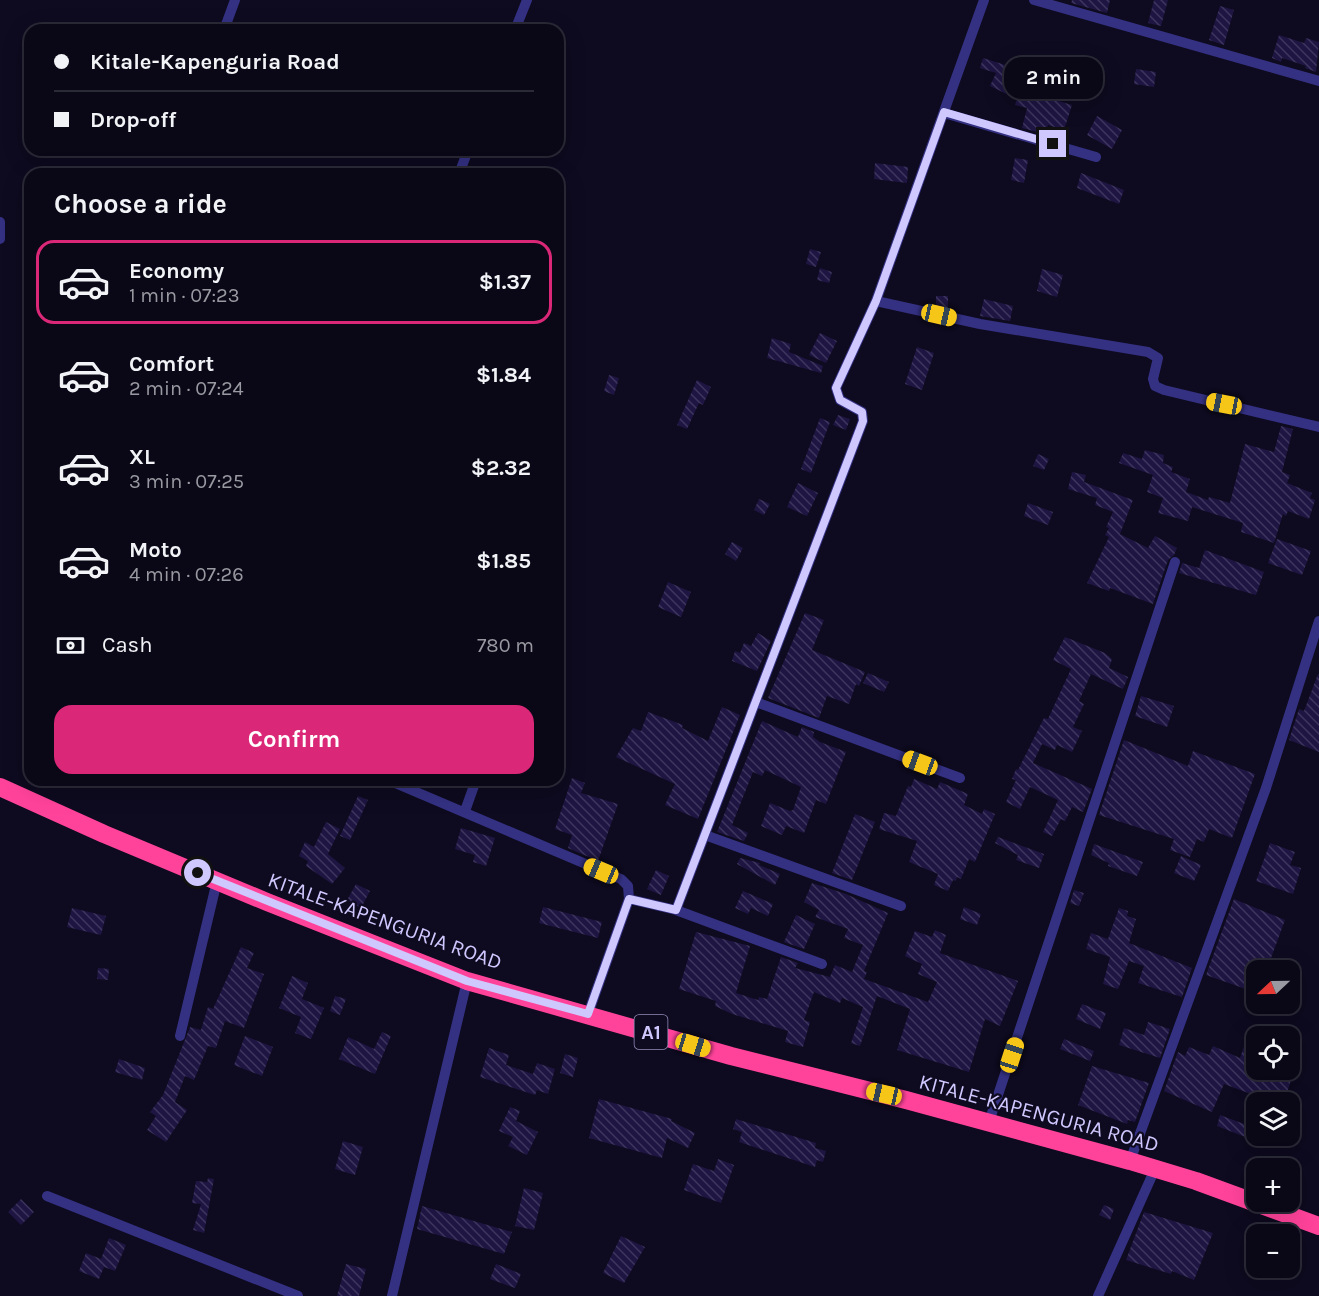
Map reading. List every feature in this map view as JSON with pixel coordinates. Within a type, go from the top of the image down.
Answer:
[{"type":"highway","name":"KITALE-KAPENGURIA ROAD","points":[[0,787],[217,881],[467,981],[730,1056],[990,1122],[1130,1161],[1233,1194],[1319,1226]]},
{"type":"street","points":[[226,24],[235,0]]},
{"type":"street","points":[[517,24],[527,0]]},
{"type":"street","points":[[676,910],[863,421],[862,412],[840,400],[836,388],[876,301],[984,0]]},
{"type":"street","points":[[1034,0],[1319,81]]},
{"type":"street","points":[[944,112],[1096,157]]},
{"type":"street","points":[[0,222],[0,239]]},
{"type":"street","points":[[876,301],[980,324],[1148,352],[1158,358],[1153,379],[1155,386],[1164,390],[1319,427]]},
{"type":"street","points":[[990,1122],[1175,562]]},
{"type":"street","points":[[1130,1161],[1266,788],[1319,621]]},
{"type":"street","points":[[756,702],[960,778]]},
{"type":"street","points":[[403,786],[621,879],[628,886],[629,899],[588,1014]]},
{"type":"street","points":[[465,811],[474,786]]},
{"type":"street","points":[[705,835],[902,906]]},
{"type":"street","points":[[180,1036],[217,881]]},
{"type":"street","points":[[629,899],[676,910],[822,964]]},
{"type":"street","points":[[392,1296],[467,981]]},
{"type":"street","points":[[1098,1296],[1155,1169]]},
{"type":"street","points":[[47,1196],[298,1296]]},
{"type":"building","points":[[1072,0],[1110,0],[1107,13],[1071,3]]},
{"type":"building","points":[[1154,0],[1168,0],[1161,26],[1148,23]]},
{"type":"building","points":[[1220,6],[1234,10],[1224,45],[1209,40]]},
{"type":"building","points":[[1279,35],[1304,43],[1306,38],[1319,42],[1316,72],[1282,58],[1281,62],[1272,58]]},
{"type":"building","points":[[983,58],[1037,75],[1033,88],[1039,89],[1038,95],[1072,105],[1064,130],[1048,125],[1045,134],[1022,128],[1027,108],[1015,105],[1017,99],[990,86],[996,73],[980,68]]},
{"type":"building","points":[[1069,62],[1086,66],[1081,86],[1064,81]]},
{"type":"building","points":[[1136,69],[1156,72],[1154,87],[1134,84]]},
{"type":"building","points":[[1097,116],[1122,130],[1112,149],[1087,135]]},
{"type":"building","points":[[1015,158],[1028,160],[1024,183],[1011,180]]},
{"type":"building","points":[[875,163],[908,167],[907,183],[874,179]]},
{"type":"building","points":[[1081,173],[1124,190],[1119,204],[1077,188]]},
{"type":"building","points":[[810,249],[821,252],[816,267],[806,264]]},
{"type":"building","points":[[820,268],[832,272],[829,283],[817,280]]},
{"type":"building","points":[[1042,269],[1063,275],[1057,297],[1037,291]]},
{"type":"building","points":[[936,296],[948,296],[948,309],[936,307]]},
{"type":"building","points":[[984,299],[1013,306],[1010,321],[980,316]]},
{"type":"building","points":[[820,333],[837,341],[826,363],[809,355]]},
{"type":"building","points":[[772,338],[791,344],[789,352],[823,366],[821,373],[767,358]]},
{"type":"building","points":[[917,347],[934,353],[922,390],[905,384]]},
{"type":"building","points":[[609,375],[619,378],[614,395],[604,391]]},
{"type":"building","points":[[697,380],[711,387],[703,405],[699,403],[687,429],[677,425]]},
{"type":"building","points":[[838,415],[850,419],[846,430],[833,425]]},
{"type":"building","points":[[820,418],[830,422],[811,473],[801,469]]},
{"type":"building","points":[[1281,426],[1293,429],[1282,472],[1290,475],[1287,483],[1312,493],[1310,498],[1315,500],[1309,519],[1288,511],[1286,516],[1283,514],[1274,543],[1241,532],[1243,523],[1192,507],[1188,521],[1158,513],[1163,498],[1147,492],[1153,475],[1119,463],[1123,453],[1142,459],[1145,450],[1164,455],[1163,463],[1173,467],[1171,472],[1190,479],[1186,492],[1208,500],[1209,497],[1230,503],[1245,444],[1274,452]]},
{"type":"building","points":[[1038,454],[1049,459],[1044,470],[1033,466]]},
{"type":"building","points":[[1072,472],[1086,475],[1084,482],[1133,500],[1120,534],[1148,548],[1155,536],[1177,548],[1168,560],[1153,604],[1110,588],[1109,591],[1087,583],[1109,537],[1105,535],[1109,528],[1106,527],[1113,512],[1095,505],[1097,498],[1068,489]]},
{"type":"building","points":[[798,483],[818,493],[807,516],[787,507]]},
{"type":"building","points":[[759,499],[770,504],[764,515],[754,510]]},
{"type":"building","points":[[1028,503],[1053,512],[1048,525],[1024,516]]},
{"type":"building","points":[[1277,539],[1311,551],[1302,575],[1268,563]]},
{"type":"building","points":[[732,542],[743,548],[736,561],[725,554]]},
{"type":"building","points":[[1205,550],[1264,572],[1256,595],[1179,573],[1182,563],[1199,568]]},
{"type":"building","points":[[668,582],[691,592],[681,617],[658,607]]},
{"type":"building","points":[[805,613],[824,620],[812,650],[865,672],[859,686],[856,684],[849,704],[827,696],[819,718],[768,698]]},
{"type":"building","points":[[758,633],[771,641],[757,671],[732,661],[735,651],[740,653],[744,643],[751,646]]},
{"type":"building","points":[[1065,637],[1105,653],[1112,659],[1109,668],[1128,677],[1123,689],[1091,674],[1079,701],[1084,704],[1073,727],[1082,731],[1072,752],[1057,745],[1055,750],[1042,744],[1033,763],[1092,789],[1083,812],[1072,807],[1065,821],[1061,819],[1052,836],[1043,832],[1058,800],[1030,787],[1020,809],[1006,802],[1016,780],[1012,779],[1016,769],[1018,770],[1044,718],[1048,719],[1071,669],[1053,660]]},
{"type":"building","points":[[868,673],[889,682],[884,692],[863,683]]},
{"type":"building","points":[[1318,674],[1319,752],[1289,740],[1299,709],[1304,711]]},
{"type":"building","points":[[1141,696],[1174,706],[1167,727],[1135,716]]},
{"type":"building","points":[[722,707],[740,715],[698,819],[665,805],[675,784],[616,757],[633,728],[641,731],[648,712],[683,725],[682,728],[708,741]]},
{"type":"building","points":[[762,721],[798,737],[802,727],[814,732],[813,737],[820,742],[846,752],[826,804],[816,800],[804,833],[786,826],[782,835],[761,826],[770,803],[790,811],[793,810],[801,787],[765,770],[762,776],[753,772],[732,825],[748,833],[744,841],[717,832]]},
{"type":"building","points":[[1124,740],[1188,766],[1193,751],[1255,774],[1232,838],[1209,829],[1204,842],[1197,839],[1190,857],[1170,850],[1174,839],[1099,815]]},
{"type":"building","points":[[572,778],[585,783],[581,793],[618,804],[598,861],[568,848],[572,835],[555,829]]},
{"type":"building","points":[[914,779],[937,789],[940,782],[968,794],[964,805],[982,814],[984,809],[995,814],[975,862],[969,859],[961,879],[957,877],[956,881],[953,880],[948,891],[934,885],[938,874],[909,862],[917,841],[879,829],[884,813],[896,816],[908,786],[911,787]]},
{"type":"building","points":[[358,796],[368,800],[350,840],[340,836]]},
{"type":"building","points":[[855,814],[875,822],[852,880],[832,873]]},
{"type":"building","points":[[326,822],[340,829],[328,854],[345,868],[332,884],[306,866],[308,861],[299,856],[305,842],[314,847]]},
{"type":"building","points":[[461,828],[495,838],[486,866],[473,862],[475,855],[455,849]]},
{"type":"building","points":[[998,837],[1044,854],[1039,868],[1016,860],[1018,855],[995,843]]},
{"type":"building","points":[[1270,843],[1295,852],[1290,865],[1301,868],[1293,894],[1256,881]]},
{"type":"building","points":[[1094,844],[1143,862],[1137,876],[1108,866],[1109,863],[1091,855]]},
{"type":"building","points":[[1181,856],[1201,865],[1194,881],[1174,873]]},
{"type":"building","points":[[740,858],[760,863],[759,865],[780,874],[775,885],[737,864]]},
{"type":"building","points":[[656,870],[669,876],[661,895],[647,889]]},
{"type":"building","points":[[812,883],[846,894],[888,913],[864,971],[867,972],[864,979],[928,1002],[937,982],[918,974],[922,964],[905,956],[915,931],[932,937],[935,930],[946,935],[940,953],[1018,981],[1000,1026],[985,1019],[969,1072],[897,1050],[910,1009],[877,996],[860,1046],[851,1043],[863,1007],[842,998],[840,1003],[814,992],[804,1020],[810,1022],[803,1047],[785,1042],[788,1031],[732,1014],[715,1006],[716,1001],[679,989],[696,932],[750,946],[736,993],[758,1000],[759,997],[767,999],[781,957],[798,963],[795,968],[830,977],[835,965],[852,972],[863,945],[844,938],[848,929],[815,917],[819,910],[804,902]]},
{"type":"building","points":[[356,884],[370,891],[361,908],[347,900]]},
{"type":"building","points":[[1074,890],[1084,893],[1079,906],[1070,903]]},
{"type":"building","points":[[743,891],[773,904],[768,916],[751,908],[748,914],[735,908]]},
{"type":"building","points":[[1234,899],[1285,920],[1270,960],[1246,960],[1246,989],[1206,975]]},
{"type":"building","points":[[543,907],[602,922],[598,938],[539,923]]},
{"type":"building","points":[[964,907],[981,914],[977,925],[960,919]]},
{"type":"building","points":[[72,908],[106,916],[101,935],[67,927]]},
{"type":"building","points":[[1119,908],[1128,911],[1127,916],[1136,919],[1129,943],[1192,968],[1182,997],[1138,983],[1144,966],[1129,961],[1118,989],[1103,984],[1110,957],[1086,949],[1091,933],[1108,939]]},
{"type":"building","points":[[796,915],[815,924],[804,949],[784,942]]},
{"type":"building","points":[[241,947],[254,953],[247,968],[264,974],[244,1028],[225,1021],[216,1048],[208,1046],[194,1080],[185,1076],[175,1102],[187,1110],[166,1142],[147,1130],[156,1116],[150,1112],[163,1095],[190,1027],[201,1030],[208,1007],[213,1009]]},
{"type":"building","points":[[98,968],[109,969],[108,980],[97,979]]},
{"type":"building","points":[[292,976],[308,983],[302,999],[324,1008],[311,1039],[295,1033],[301,1017],[279,1008]]},
{"type":"building","points":[[335,996],[346,999],[340,1015],[330,1011]]},
{"type":"building","points":[[1082,1004],[1106,1013],[1100,1029],[1076,1019]]},
{"type":"building","points":[[1148,1022],[1170,1029],[1160,1058],[1119,1045],[1124,1028],[1144,1035]]},
{"type":"building","points":[[382,1032],[391,1036],[375,1074],[339,1059],[348,1037],[374,1049]]},
{"type":"building","points":[[245,1036],[273,1047],[262,1076],[234,1065]]},
{"type":"building","points":[[1064,1039],[1094,1051],[1090,1061],[1060,1049]]},
{"type":"building","points":[[1246,1041],[1246,1080],[1291,1080],[1287,1092],[1246,1092],[1224,1084],[1212,1112],[1164,1091],[1178,1052],[1185,1056],[1189,1047],[1209,1055],[1213,1046],[1240,1058]]},
{"type":"building","points":[[489,1048],[509,1055],[506,1065],[533,1074],[537,1063],[555,1069],[548,1094],[537,1090],[535,1095],[480,1077]]},
{"type":"building","points":[[565,1054],[578,1058],[573,1077],[560,1073]]},
{"type":"building","points":[[119,1059],[145,1068],[142,1080],[115,1072]]},
{"type":"building","points":[[1092,1066],[1149,1083],[1135,1122],[1128,1120],[1127,1124],[1078,1105]]},
{"type":"building","points":[[599,1099],[672,1119],[671,1121],[695,1133],[688,1148],[667,1138],[662,1158],[589,1138]]},
{"type":"building","points":[[510,1107],[520,1111],[516,1121],[538,1132],[527,1155],[508,1146],[513,1137],[499,1131]]},
{"type":"building","points":[[1220,1115],[1246,1125],[1246,1137],[1217,1126]]},
{"type":"building","points":[[736,1119],[816,1143],[815,1148],[826,1151],[823,1162],[817,1160],[815,1167],[739,1142],[742,1132],[733,1129]]},
{"type":"building","points":[[343,1141],[363,1147],[355,1175],[335,1169]]},
{"type":"building","points":[[718,1159],[734,1165],[721,1203],[684,1190],[693,1164],[714,1171]]},
{"type":"building","points":[[208,1178],[214,1179],[204,1233],[193,1230],[201,1204],[192,1203],[196,1181],[207,1182]]},
{"type":"building","points":[[524,1188],[543,1193],[534,1230],[515,1226]]},
{"type":"building","points":[[21,1199],[34,1212],[21,1225],[8,1212]]},
{"type":"building","points":[[1104,1205],[1114,1209],[1110,1220],[1099,1215]]},
{"type":"building","points":[[422,1206],[512,1232],[504,1254],[417,1229]]},
{"type":"building","points":[[1144,1212],[1213,1233],[1194,1280],[1172,1271],[1171,1274],[1126,1260]]},
{"type":"building","points":[[621,1236],[645,1247],[624,1283],[603,1273]]},
{"type":"building","points":[[109,1238],[126,1245],[115,1271],[104,1267],[99,1279],[79,1271],[86,1253],[101,1259]]},
{"type":"building","points":[[346,1264],[366,1269],[359,1296],[337,1296]]},
{"type":"building","points":[[496,1264],[521,1274],[515,1288],[490,1279]]},
{"type":"route","points":[[198,873],[467,981],[508,990],[588,1014],[629,899],[676,910],[863,421],[862,412],[840,400],[836,388],[876,301],[944,112],[1053,144]]}]
